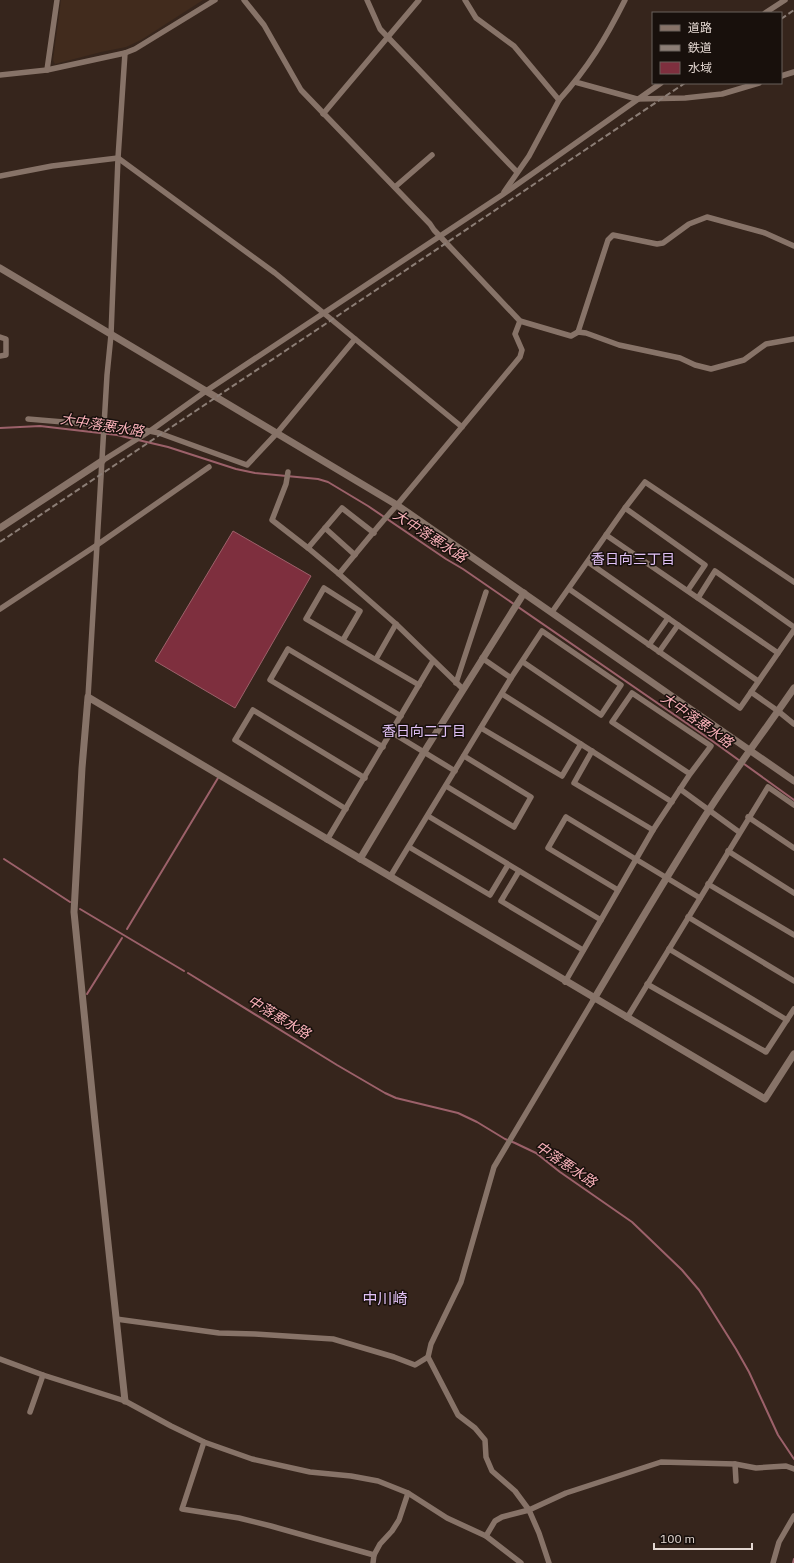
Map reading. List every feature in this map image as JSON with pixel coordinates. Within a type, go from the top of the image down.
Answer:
[{"type":"street","points":[[47,70],[57,0]]},
{"type":"street","points":[[0,75],[47,70],[125,53],[146,44],[215,0]]},
{"type":"street","points":[[244,0],[264,25],[301,90],[395,187],[430,224],[439,236],[520,321],[571,336],[578,332],[586,333],[619,345],[680,358],[695,365],[711,369],[744,360],[766,344],[794,339]]},
{"type":"street","points":[[367,0],[380,29],[516,172]]},
{"type":"street","points":[[323,114],[419,0]]},
{"type":"street","points":[[465,0],[476,18],[514,46],[559,100]]},
{"type":"street","points":[[502,195],[516,172],[529,156],[559,100],[576,82],[603,42],[625,0]]},
{"type":"street","points":[[767,12],[785,0]]},
{"type":"street","points":[[125,53],[118,158],[111,335],[107,375],[74,912],[125,1401]]},
{"type":"street","points":[[782,76],[794,72]]},
{"type":"street","points":[[576,82],[636,99],[685,98],[722,94],[756,84]]},
{"type":"street","points":[[0,528],[132,442],[206,391],[502,195],[636,99],[659,84]]},
{"type":"street","points":[[395,187],[432,155]]},
{"type":"street","points":[[0,176],[52,166],[118,158],[227,236],[325,313],[462,427]]},
{"type":"street","points":[[578,332],[608,240],[612,235],[657,244],[663,243],[689,224],[707,217],[765,233],[794,246]]},
{"type":"street","points":[[0,268],[397,505],[552,612],[748,751],[794,781]]},
{"type":"street","points":[[340,574],[520,357],[522,350],[515,334],[520,321]]},
{"type":"street","points":[[0,337],[6,338],[6,355],[0,356]]},
{"type":"street","points":[[28,419],[99,425],[104,428],[147,432],[172,438],[247,465],[277,433],[355,339]]},
{"type":"street","points":[[0,609],[97,545],[209,467]]},
{"type":"street","points":[[288,472],[272,520],[340,574],[396,624],[463,690]]},
{"type":"street","points":[[552,612],[645,482],[794,582]]},
{"type":"street","points":[[308,548],[342,508],[374,533]]},
{"type":"street","points":[[625,508],[705,565],[688,590]]},
{"type":"street","points":[[325,528],[355,555]]},
{"type":"street","points":[[606,535],[778,653]]},
{"type":"street","points":[[588,562],[758,681]]},
{"type":"street","points":[[698,598],[715,571],[794,627]]},
{"type":"street","points":[[343,640],[360,611],[324,588],[306,619],[419,685]]},
{"type":"street","points":[[568,589],[740,708],[794,630]]},
{"type":"street","points":[[456,683],[486,592]]},
{"type":"street","points":[[360,860],[424,752],[524,593]]},
{"type":"street","points":[[649,644],[668,618]]},
{"type":"street","points":[[376,659],[396,624]]},
{"type":"street","points":[[659,652],[678,625]]},
{"type":"street","points":[[390,877],[511,678],[523,662],[542,631],[621,686],[601,715],[523,662]]},
{"type":"street","points":[[383,747],[270,680],[281,661],[288,649],[401,716]]},
{"type":"street","points":[[482,658],[511,678]]},
{"type":"street","points":[[327,840],[433,661]]},
{"type":"street","points":[[550,1563],[529,1510],[515,1491],[492,1471],[486,1457],[485,1440],[475,1428],[458,1415],[428,1357],[431,1344],[461,1282],[494,1167],[666,878],[748,751],[794,688]]},
{"type":"street","points":[[565,982],[653,830],[690,774],[711,746],[632,692],[612,722],[690,774]]},
{"type":"street","points":[[751,692],[794,724]]},
{"type":"street","points":[[502,694],[672,802]]},
{"type":"street","points":[[88,697],[565,982],[765,1099],[794,1054]]},
{"type":"street","points":[[346,809],[235,740],[253,710],[365,778]]},
{"type":"street","points":[[481,728],[562,776],[581,744]]},
{"type":"street","points":[[391,732],[455,771]]},
{"type":"street","points":[[592,751],[574,783],[653,830]]},
{"type":"street","points":[[446,786],[514,828],[531,797],[464,756]]},
{"type":"street","points":[[627,1018],[748,817],[768,787],[794,805]]},
{"type":"street","points":[[680,789],[739,832]]},
{"type":"street","points":[[428,816],[601,920]]},
{"type":"street","points":[[618,890],[548,848],[566,817],[700,898]]},
{"type":"street","points":[[748,817],[794,848]]},
{"type":"street","points":[[409,846],[490,895],[508,865]]},
{"type":"street","points":[[728,851],[794,892]]},
{"type":"street","points":[[519,871],[501,902],[583,950]]},
{"type":"street","points":[[708,884],[794,935]]},
{"type":"street","points":[[688,917],[794,980]]},
{"type":"street","points":[[669,949],[787,1020]]},
{"type":"street","points":[[647,984],[766,1052],[794,1009]]},
{"type":"street","points":[[116,1319],[219,1333],[333,1339],[394,1357],[414,1365],[428,1357]]},
{"type":"street","points":[[0,1359],[43,1375],[125,1401],[204,1442],[268,1463],[310,1472],[351,1476],[378,1481],[408,1493],[447,1518],[486,1536],[522,1563]]},
{"type":"street","points":[[30,1412],[43,1375]]},
{"type":"street","points":[[204,1442],[182,1509],[239,1518],[374,1555]]},
{"type":"street","points":[[486,1536],[495,1521],[502,1517],[529,1510],[566,1492],[661,1462],[735,1464],[756,1468],[786,1466],[794,1469]]},
{"type":"street","points":[[735,1464],[736,1481]]},
{"type":"street","points":[[373,1563],[374,1555],[380,1544],[392,1531],[399,1520],[408,1493]]},
{"type":"street","points":[[773,1563],[779,1542],[794,1516]]},
{"type":"shaded area","points":[[61,0],[203,0],[141,40],[126,47],[55,64],[53,60]]},
{"type":"water","points":[[233,531],[311,576],[235,708],[155,661]]},
{"type":"waterway","name":"大中落悪水路","points":[[0,428],[40,426],[117,435],[134,439]]},
{"type":"waterway","name":"大中落悪水路","points":[[138,440],[168,447],[236,469],[255,473],[318,479],[328,482],[368,506],[463,569],[711,740],[794,800]]},
{"type":"waterway","points":[[127,929],[218,778]]},
{"type":"waterway","name":"中落悪水路","points":[[4,859],[70,902]]},
{"type":"waterway","name":"中落悪水路","points":[[80,909],[184,971]]},
{"type":"waterway","points":[[87,994],[122,938]]},
{"type":"waterway","name":"中落悪水路","points":[[188,973],[385,1093],[396,1098],[458,1113],[477,1122],[505,1139],[536,1153],[560,1172],[632,1222],[682,1270],[699,1290],[749,1372],[778,1435],[794,1459]]},
{"type":"waterway","name":"中落悪水路","points":[[793,1563],[794,1559]]},
{"type":"railway","points":[[782,18],[794,10]]},
{"type":"railway","points":[[0,542],[684,84]]},
{"type":"district","name":"香日向三丁目","points":[[633,559]]},
{"type":"district","name":"香日向二丁目","points":[[424,731]]},
{"type":"district","name":"中川崎","points":[[385,1298]]}]
